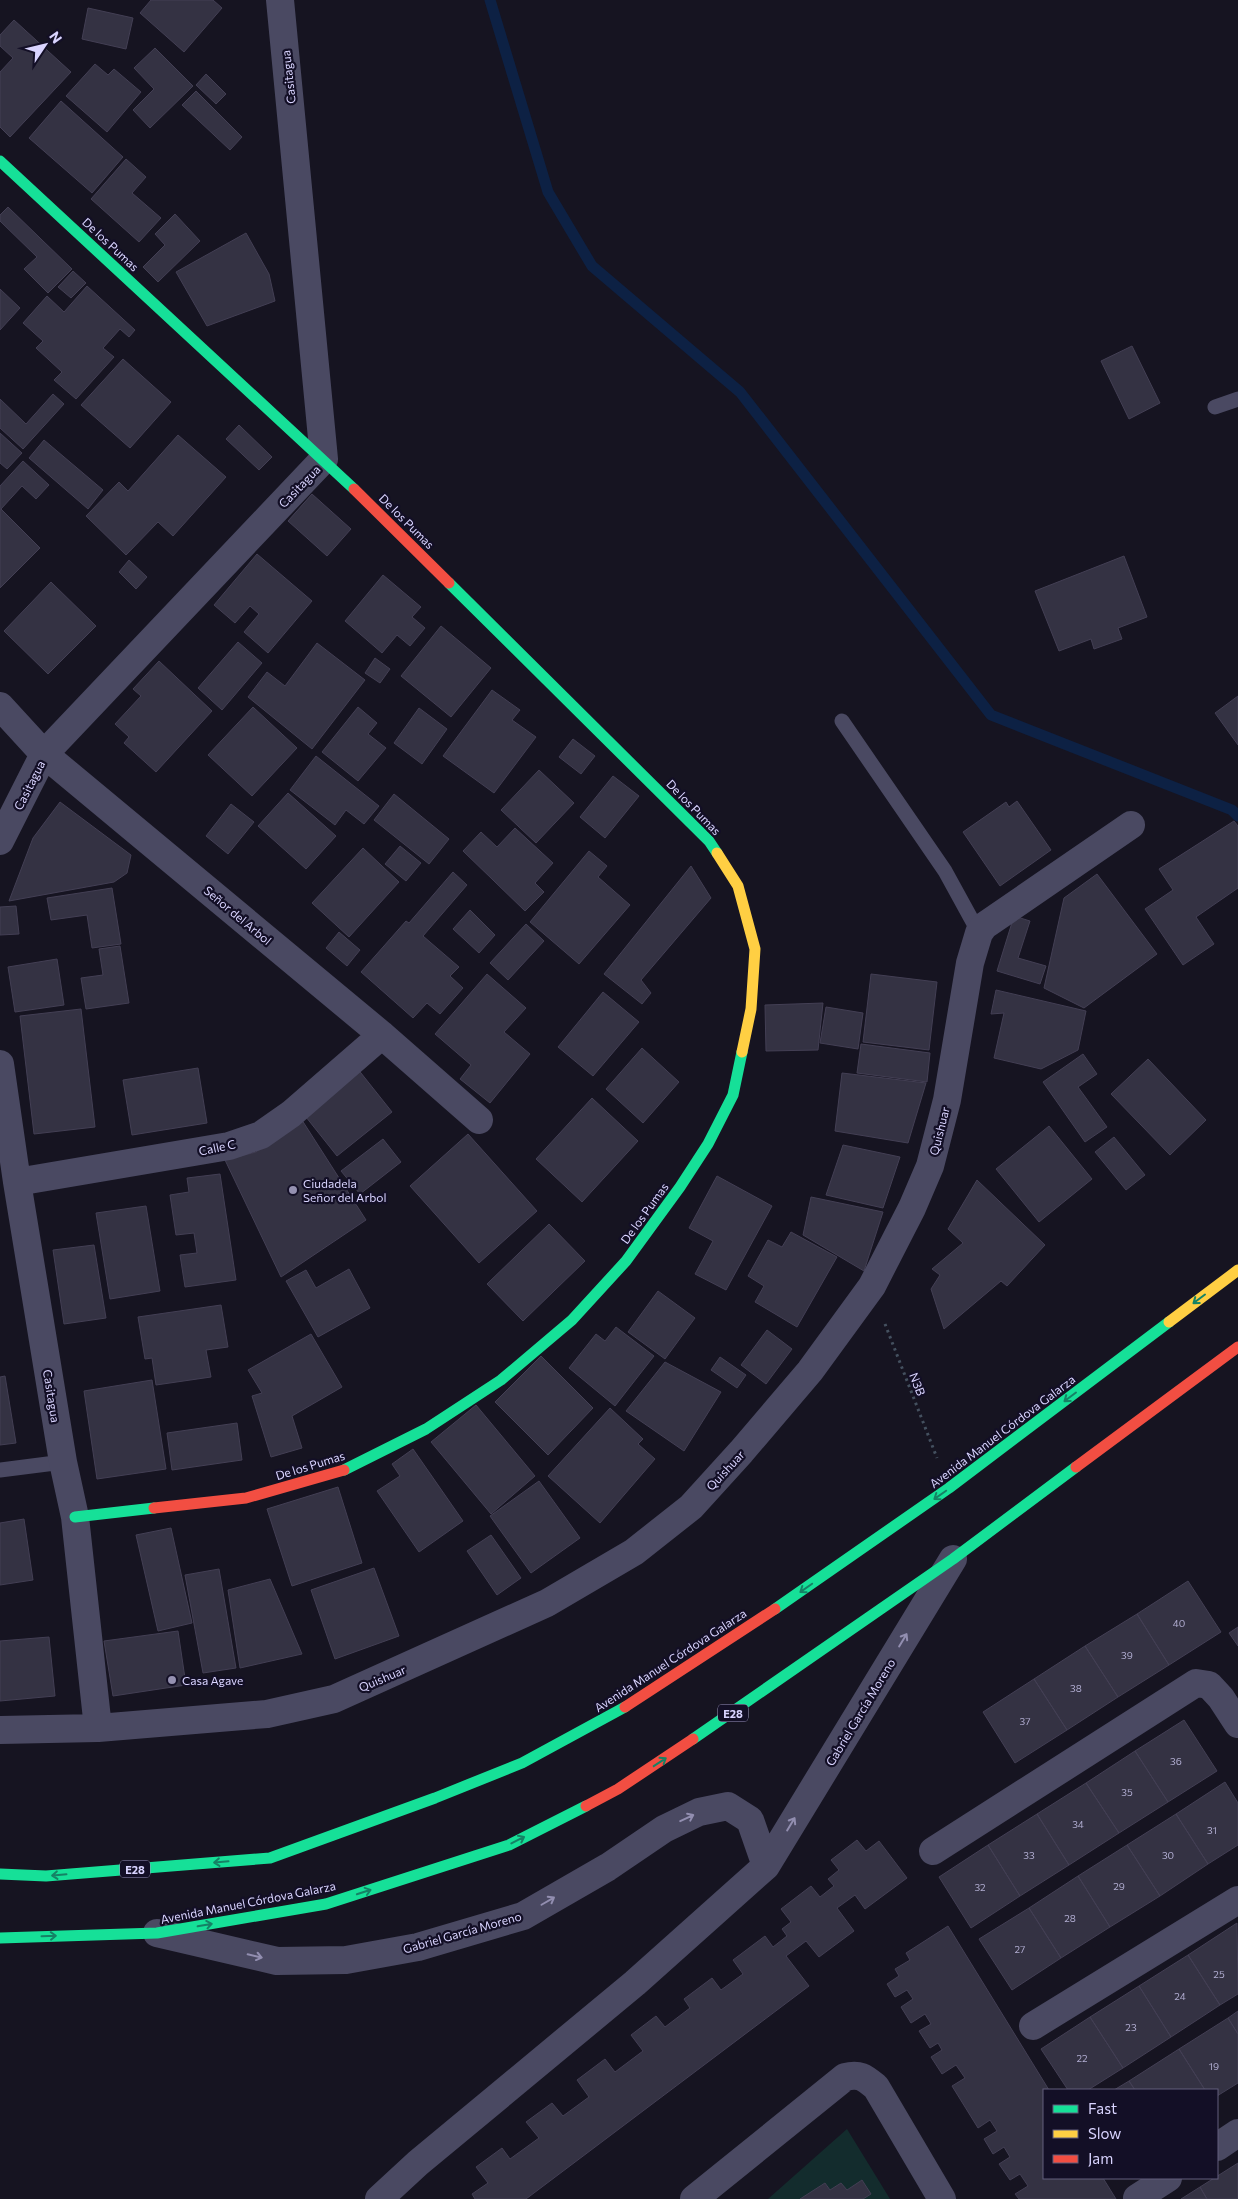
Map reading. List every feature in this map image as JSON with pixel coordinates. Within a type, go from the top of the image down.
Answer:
[{"type":"main road","name":"De los Pumas","points":[[0,161],[324,459],[702,834],[714,848],[738,886],[755,949],[751,1009],[733,1095],[708,1144],[680,1187],[626,1261],[572,1320],[501,1380],[434,1424],[347,1469],[246,1498],[75,1517]]},
{"type":"main road","name":"Avenida Manuel Córdova Galarza","points":[[0,1874],[46,1876],[270,1858],[435,1798],[513,1766],[615,1714],[783,1604],[949,1488],[1238,1270]]},
{"type":"main road","name":"Avenida Manuel Córdova Galarza","points":[[0,1938],[157,1933],[326,1904],[508,1845],[618,1789],[720,1722],[953,1559],[1238,1347]]},
{"type":"street","name":"Casitagua","points":[[0,841],[44,754],[324,459],[280,0]]},
{"type":"street","name":"Señor del Arbol","points":[[0,706],[44,754],[382,1035],[479,1120]]},
{"type":"street","points":[[979,933],[984,926],[1131,825]]},
{"type":"street","name":"Quishuar","points":[[0,1730],[98,1728],[267,1714],[334,1698],[547,1603],[634,1552],[691,1507],[810,1371],[872,1286],[912,1208],[930,1166],[947,1100],[970,963],[979,933]]},
{"type":"street","name":"Calle C","points":[[17,1182],[229,1146],[262,1135],[291,1114],[382,1035]]},
{"type":"street","name":"Casitagua","points":[[0,1064],[17,1182],[63,1462],[75,1517],[98,1728]]},
{"type":"street","name":"Gabriel García Moreno","points":[[379,2199],[418,2163],[635,1983],[766,1866],[953,1559]]},
{"type":"street","points":[[933,1851],[1196,1683],[1209,1685],[1221,1698],[1238,1724]]},
{"type":"street","name":"Gabriel García Moreno","points":[[157,1933],[276,1961],[346,1960],[418,1947],[523,1916],[608,1867],[664,1829],[699,1812],[728,1806],[750,1820],[766,1866]]},
{"type":"street","points":[[1033,2026],[1238,1900]]},
{"type":"street","points":[[694,2199],[845,2077],[854,2075],[862,2075],[876,2087],[942,2199]]},
{"type":"street","points":[[1218,2146],[1238,2134]]},
{"type":"street","points":[[1137,2198],[1166,2179]]},
{"type":"lane","points":[[1215,407],[1238,399]]},
{"type":"lane","points":[[842,721],[945,871],[979,933]]},
{"type":"lane","points":[[0,1470],[63,1462]]},
{"type":"path","name":"N3B","points":[[872,1286],[949,1488]]},
{"type":"green space","points":[[847,2129],[890,2199],[768,2199]]},
{"type":"building","points":[[151,0],[213,0],[222,8],[184,52],[140,13]]},
{"type":"building","points":[[88,8],[133,18],[126,49],[82,39]]},
{"type":"building","points":[[14,20],[71,72],[10,137],[0,127],[0,72],[13,58],[0,46],[0,35]]},
{"type":"building","points":[[155,48],[193,86],[150,128],[133,110],[154,89],[134,68]]},
{"type":"building","points":[[95,64],[108,75],[114,69],[141,92],[107,132],[66,96]]},
{"type":"building","points":[[206,74],[226,94],[216,104],[196,85]]},
{"type":"building","points":[[196,91],[242,137],[230,150],[182,105]]},
{"type":"building","points":[[61,101],[123,157],[92,193],[29,138]]},
{"type":"building","points":[[126,159],[146,177],[132,193],[161,218],[139,242],[91,199]]},
{"type":"building","points":[[8,207],[72,269],[48,293],[24,269],[37,257],[0,221],[0,215]]},
{"type":"building","points":[[175,214],[200,241],[158,282],[143,267],[165,245],[155,234]]},
{"type":"building","points":[[246,233],[269,274],[275,301],[207,326],[176,272]]},
{"type":"building","points":[[73,271],[86,283],[71,298],[58,287]]},
{"type":"building","points":[[87,286],[135,330],[129,337],[120,329],[103,348],[114,357],[76,399],[54,380],[62,372],[36,348],[43,341],[23,323],[47,296],[64,312]]},
{"type":"building","points":[[0,289],[20,308],[0,330]]},
{"type":"building","points":[[1132,346],[1160,403],[1129,419],[1101,361]]},
{"type":"building","points":[[123,359],[171,402],[130,448],[81,405]]},
{"type":"building","points":[[53,394],[64,404],[23,449],[0,428],[0,399],[26,424]]},
{"type":"building","points":[[239,425],[272,457],[259,470],[226,439]]},
{"type":"building","points":[[0,433],[22,453],[7,469],[0,463]]},
{"type":"building","points":[[178,435],[226,477],[173,536],[158,522],[126,555],[86,516],[119,482],[128,491]]},
{"type":"building","points":[[44,440],[103,490],[88,509],[29,458]]},
{"type":"building","points":[[23,461],[49,485],[36,499],[22,486],[1,509],[40,548],[0,588],[0,486]]},
{"type":"building","points":[[312,494],[351,529],[327,556],[288,521]]},
{"type":"building","points":[[257,554],[312,601],[268,653],[244,632],[259,614],[250,606],[235,623],[214,605]]},
{"type":"building","points":[[1124,556],[1147,617],[1118,628],[1122,639],[1094,649],[1091,639],[1059,651],[1035,591]]},
{"type":"building","points":[[129,560],[147,577],[136,589],[119,572]]},
{"type":"building","points":[[383,575],[421,607],[412,617],[425,628],[410,646],[397,635],[382,653],[345,621]]},
{"type":"building","points":[[51,582],[96,626],[48,674],[4,631]]},
{"type":"building","points":[[441,626],[491,668],[451,717],[401,676]]},
{"type":"building","points":[[238,642],[262,663],[222,710],[198,688]]},
{"type":"building","points":[[317,643],[365,680],[312,749],[248,697],[267,672],[285,686]]},
{"type":"building","points":[[375,658],[390,669],[380,683],[365,673]]},
{"type":"building","points":[[159,661],[212,711],[156,772],[124,743],[129,737],[115,724],[141,696],[133,689]]},
{"type":"building","points":[[492,690],[520,710],[512,720],[536,737],[494,793],[443,756]]},
{"type":"building","points":[[1238,696],[1238,745],[1215,713]]},
{"type":"building","points":[[253,707],[297,748],[252,796],[208,755]]},
{"type":"building","points":[[358,707],[377,723],[368,734],[386,748],[358,781],[322,752]]},
{"type":"building","points":[[419,708],[447,729],[422,764],[394,743]]},
{"type":"building","points":[[573,739],[595,756],[581,774],[559,757]]},
{"type":"building","points":[[316,756],[379,806],[364,824],[346,810],[335,825],[290,790]]},
{"type":"building","points":[[539,770],[574,803],[536,843],[501,810]]},
{"type":"building","points":[[613,776],[639,796],[605,838],[580,817]]},
{"type":"building","points":[[288,793],[336,836],[306,869],[258,826]]},
{"type":"building","points":[[394,794],[449,839],[429,864],[374,820]]},
{"type":"building","points":[[1017,801],[1051,850],[1000,886],[963,832],[1006,802],[1009,807]]},
{"type":"building","points":[[60,802],[131,855],[127,873],[114,882],[9,901],[33,838]]},
{"type":"building","points":[[231,804],[254,822],[228,854],[206,836]]},
{"type":"building","points":[[1234,821],[1238,826],[1238,888],[1196,917],[1214,944],[1183,965],[1145,909],[1173,890],[1159,869]]},
{"type":"building","points":[[515,828],[553,863],[535,883],[544,892],[525,911],[463,851],[481,832],[497,847]]},
{"type":"building","points":[[400,846],[421,863],[406,881],[385,864]]},
{"type":"building","points":[[363,848],[399,882],[349,937],[312,903]]},
{"type":"building","points":[[589,851],[607,866],[598,877],[630,905],[579,964],[530,922]]},
{"type":"building","points":[[691,866],[711,898],[641,980],[651,993],[642,1004],[604,974]]},
{"type":"building","points":[[453,872],[467,885],[423,936],[459,967],[450,976],[463,988],[440,1014],[427,1003],[413,1018],[361,972],[406,921],[409,923]]},
{"type":"building","points":[[1097,874],[1157,954],[1084,1008],[1044,988],[1064,898]]},
{"type":"building","points":[[112,888],[121,944],[92,948],[87,915],[51,920],[47,898]]},
{"type":"building","points":[[16,906],[19,934],[0,935],[0,907]]},
{"type":"building","points":[[470,910],[495,935],[479,953],[453,929]]},
{"type":"building","points":[[1014,916],[1030,921],[1018,958],[1046,966],[1040,984],[997,971]]},
{"type":"building","points":[[526,924],[544,941],[508,980],[490,963]]},
{"type":"building","points":[[339,932],[360,950],[347,966],[326,948]]},
{"type":"building","points":[[120,946],[129,1003],[86,1009],[81,978],[103,975],[99,949]]},
{"type":"building","points":[[57,959],[64,1005],[15,1012],[8,967]]},
{"type":"building","points":[[487,974],[526,1008],[504,1032],[530,1054],[490,1103],[460,1079],[471,1065],[435,1034]]},
{"type":"building","points":[[871,974],[937,982],[929,1050],[863,1042]]},
{"type":"building","points":[[996,990],[1086,1011],[1078,1050],[1041,1069],[994,1058],[1004,1013],[991,1014]]},
{"type":"building","points":[[603,992],[639,1022],[593,1076],[558,1047]]},
{"type":"building","points":[[823,1003],[818,1050],[766,1051],[765,1005]]},
{"type":"building","points":[[826,1007],[863,1013],[858,1049],[820,1043]]},
{"type":"building","points":[[81,1009],[95,1127],[34,1134],[20,1016]]},
{"type":"building","points":[[861,1044],[930,1053],[927,1082],[857,1073]]},
{"type":"building","points":[[642,1048],[679,1082],[643,1123],[606,1089]]},
{"type":"building","points":[[1083,1054],[1097,1074],[1078,1087],[1107,1127],[1085,1142],[1043,1082]]},
{"type":"building","points":[[1148,1059],[1206,1120],[1170,1155],[1111,1094]]},
{"type":"building","points":[[198,1068],[207,1123],[132,1135],[123,1080]]},
{"type":"building","points":[[357,1068],[392,1112],[337,1156],[302,1112]]},
{"type":"building","points":[[842,1073],[926,1083],[908,1143],[835,1131]]},
{"type":"building","points":[[592,1098],[638,1141],[582,1202],[536,1159]]},
{"type":"building","name":"Ciudadela Señor del Arbol","points":[[300,1117],[366,1220],[281,1277],[225,1160],[256,1152]]},
{"type":"building","points":[[1049,1126],[1092,1179],[1039,1222],[996,1169]]},
{"type":"building","points":[[468,1134],[537,1211],[479,1263],[410,1186]]},
{"type":"building","points":[[1114,1137],[1145,1175],[1126,1190],[1095,1152]]},
{"type":"building","points":[[383,1139],[401,1162],[360,1194],[341,1171]]},
{"type":"building","points":[[843,1145],[900,1157],[883,1208],[826,1195]]},
{"type":"building","points":[[220,1174],[236,1280],[185,1287],[180,1255],[197,1253],[194,1233],[176,1235],[170,1195],[189,1192],[187,1178]]},
{"type":"building","points":[[717,1176],[772,1206],[726,1290],[695,1274],[713,1241],[689,1228]]},
{"type":"building","points":[[977,1180],[1045,1245],[1007,1286],[1001,1281],[944,1329],[931,1289],[940,1275],[932,1269],[963,1243],[948,1229]]},
{"type":"building","points":[[811,1197],[883,1212],[864,1271],[803,1235]]},
{"type":"building","points":[[146,1206],[160,1291],[110,1299],[96,1213]]},
{"type":"building","points":[[549,1224],[585,1261],[523,1321],[487,1284]]},
{"type":"building","points":[[791,1232],[837,1257],[797,1327],[755,1302],[764,1286],[748,1276],[768,1240],[782,1247]]},
{"type":"building","points":[[94,1245],[106,1318],[64,1324],[53,1250]]},
{"type":"building","points":[[349,1269],[370,1308],[318,1337],[286,1281],[306,1270],[316,1288]]},
{"type":"building","points":[[658,1291],[695,1318],[665,1359],[628,1332]]},
{"type":"building","points":[[221,1305],[228,1347],[206,1350],[211,1377],[156,1385],[152,1358],[145,1359],[138,1317]]},
{"type":"building","points":[[616,1327],[654,1356],[615,1406],[569,1368],[596,1334],[605,1341]]},
{"type":"building","points":[[767,1330],[792,1349],[766,1384],[741,1365]]},
{"type":"building","points":[[311,1334],[342,1387],[292,1416],[302,1448],[271,1457],[252,1396],[262,1393],[248,1370]]},
{"type":"building","points":[[541,1356],[593,1408],[548,1455],[495,1402]]},
{"type":"building","points":[[720,1357],[746,1375],[737,1388],[711,1370]]},
{"type":"building","points":[[665,1362],[721,1392],[684,1451],[626,1411]]},
{"type":"building","points":[[5,1376],[16,1443],[0,1445],[0,1377]]},
{"type":"building","points":[[152,1380],[166,1469],[97,1479],[84,1391]]},
{"type":"building","points":[[476,1405],[535,1476],[491,1514],[431,1442]]},
{"type":"building","points":[[610,1408],[643,1439],[638,1444],[655,1459],[600,1523],[548,1476]]},
{"type":"building","points":[[237,1423],[242,1460],[172,1470],[167,1433]]},
{"type":"building","points":[[413,1449],[463,1521],[419,1552],[377,1491],[400,1476],[392,1464]]},
{"type":"building","points":[[539,1481],[580,1538],[531,1573],[490,1516]]},
{"type":"building","points":[[338,1487],[362,1563],[292,1586],[267,1509]]},
{"type":"building","points":[[24,1519],[33,1580],[0,1585],[0,1523]]},
{"type":"building","points":[[171,1528],[192,1623],[158,1631],[136,1535]]},
{"type":"building","points":[[491,1535],[521,1578],[497,1595],[467,1551]]},
{"type":"building","points":[[374,1568],[399,1636],[335,1659],[311,1590]]},
{"type":"building","points":[[219,1569],[236,1668],[203,1673],[185,1575]]},
{"type":"building","points":[[270,1579],[302,1654],[240,1668],[228,1590]]},
{"type":"building","points":[[1188,1581],[1221,1632],[1169,1665],[1137,1614]]},
{"type":"building","points":[[1137,1614],[1169,1665],[1118,1697],[1085,1646]]},
{"type":"building","points":[[1238,1627],[1238,1646],[1229,1633]]},
{"type":"building","points":[[178,1631],[186,1685],[113,1696],[104,1641]]},
{"type":"building","points":[[49,1637],[55,1696],[0,1701],[0,1641]]},
{"type":"building","points":[[1085,1646],[1118,1697],[1067,1730],[1034,1679]]},
{"type":"building","points":[[1034,1679],[1067,1730],[1015,1763],[983,1712]]},
{"type":"building","points":[[1184,1720],[1217,1771],[1168,1802],[1135,1751]]},
{"type":"building","points":[[1135,1751],[1168,1802],[1119,1833],[1086,1783]]},
{"type":"building","points":[[1225,1782],[1238,1803],[1238,1845],[1208,1864],[1176,1814]]},
{"type":"building","points":[[1086,1783],[1119,1833],[1069,1865],[1037,1814]]},
{"type":"building","points":[[1037,1814],[1069,1865],[1020,1896],[988,1845]]},
{"type":"building","points":[[1176,1814],[1208,1864],[1160,1896],[1127,1845]]},
{"type":"building","points":[[857,1840],[866,1851],[879,1841],[907,1878],[865,1909],[855,1895],[837,1908],[854,1931],[819,1957],[806,1941],[786,1956],[809,1986],[526,2199],[475,2199],[472,2194],[488,2183],[476,2167],[502,2148],[510,2159],[539,2138],[526,2122],[552,2103],[563,2116],[589,2097],[577,2080],[605,2059],[615,2072],[643,2051],[631,2035],[656,2016],[665,2027],[690,2008],[684,1999],[712,1978],[721,1990],[743,1974],[733,1960],[765,1936],[773,1947],[787,1936],[782,1929],[791,1922],[781,1909],[811,1886],[820,1897],[834,1886],[828,1879],[839,1870],[831,1860]]},
{"type":"building","points":[[988,1845],[1020,1896],[971,1928],[939,1877]]},
{"type":"building","points":[[1127,1845],[1160,1896],[1110,1927],[1078,1876]]},
{"type":"building","points":[[1078,1876],[1110,1927],[1061,1958],[1029,1908]]},
{"type":"building","points":[[1029,1908],[1061,1958],[1012,1990],[979,1939]]},
{"type":"building","points":[[1237,1923],[1238,1994],[1220,2005],[1188,1955]]},
{"type":"building","points":[[948,1926],[1048,2089],[1043,2089],[1043,2179],[1104,2179],[1116,2199],[1019,2199],[1015,2194],[1028,2186],[1020,2174],[1010,2180],[999,2164],[1010,2157],[1004,2147],[993,2154],[984,2139],[997,2131],[990,2120],[978,2128],[952,2086],[965,2078],[956,2065],[942,2074],[931,2057],[942,2050],[938,2043],[930,2048],[919,2031],[931,2024],[925,2014],[911,2023],[901,2007],[913,1999],[907,1990],[895,1997],[887,1984],[899,1976],[895,1969],[910,1960],[906,1953]]},
{"type":"building","points":[[1188,1955],[1220,2005],[1171,2037],[1139,1986]]},
{"type":"building","points":[[1139,1986],[1171,2037],[1123,2068],[1090,2017]]},
{"type":"building","points":[[1238,2011],[1238,2034],[1228,2018]]},
{"type":"building","points":[[1090,2017],[1123,2068],[1090,2089],[1067,2089],[1041,2049]]},
{"type":"building","points":[[1228,2018],[1238,2034],[1238,2083],[1218,2095],[1218,2089],[1204,2089],[1179,2049]]},
{"type":"building","points":[[1179,2049],[1204,2089],[1134,2089],[1129,2081]]},
{"type":"building","points":[[1129,2081],[1134,2089],[1116,2089]]},
{"type":"building","points":[[1238,2163],[1238,2199],[1207,2199],[1200,2187],[1213,2179],[1218,2179],[1218,2176]]},
{"type":"building","points":[[862,2180],[871,2194],[863,2199],[800,2199],[825,2183],[830,2190],[841,2183],[847,2190]]},
{"type":"building","points":[[1200,2187],[1207,2199],[1181,2199]]},
{"type":"waterway","points":[[490,0],[548,192],[592,266],[740,392],[991,715],[1232,810],[1238,816]]},
{"type":"traffic: fast","points":[[0,161],[354,489]]},
{"type":"traffic: fast","points":[[449,583],[709,841],[717,853]]},
{"type":"traffic: fast","points":[[344,1470],[426,1429],[501,1380],[572,1320],[626,1261],[680,1187],[708,1144],[733,1095],[742,1052]]},
{"type":"traffic: fast","points":[[775,1609],[949,1488],[1169,1322]]},
{"type":"traffic: fast","points":[[693,1739],[953,1559],[1076,1467]]},
{"type":"traffic: fast","points":[[75,1517],[154,1508]]},
{"type":"traffic: fast","points":[[0,1874],[46,1876],[270,1858],[435,1798],[522,1763],[625,1707]]},
{"type":"traffic: fast","points":[[0,1938],[157,1933],[326,1904],[509,1845],[586,1806]]},
{"type":"traffic: slow","points":[[717,853],[738,886],[755,949],[751,1009],[742,1052]]},
{"type":"traffic: slow","points":[[1169,1322],[1238,1270]]},
{"type":"traffic: jam","points":[[354,489],[449,583]]},
{"type":"traffic: jam","points":[[1076,1467],[1238,1347]]},
{"type":"traffic: jam","points":[[154,1508],[246,1498],[344,1470]]},
{"type":"traffic: jam","points":[[625,1707],[775,1609]]},
{"type":"traffic: jam","points":[[586,1806],[618,1789],[693,1739]]},
{"type":"place","name":"Ciudadela Señor del Arbol","points":[[293,1190]]},
{"type":"place","name":"Casa Agave","points":[[172,1680]]}]
